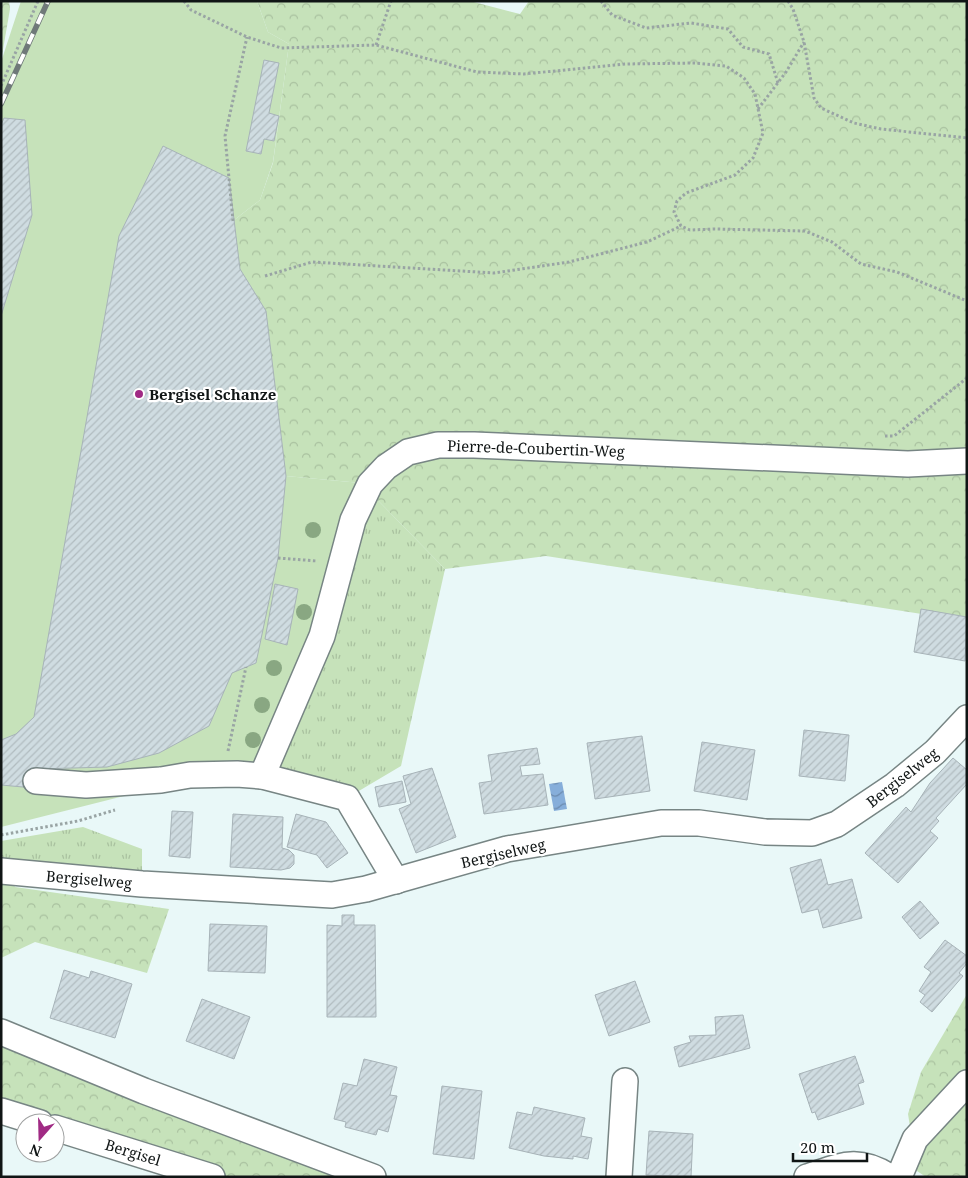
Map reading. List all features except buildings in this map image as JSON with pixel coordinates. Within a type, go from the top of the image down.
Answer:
[{"type":"street","name":"Pierre-de-Coubertin-Weg","points":[[262,776],[322,636],[353,520],[370,484],[386,468],[408,452],[438,445],[908,464],[967,461]]},
{"type":"street","name":"Bergiselweg","points":[[1,870],[142,884],[323,896],[354,892],[507,849],[661,823],[698,823],[792,834],[820,832],[837,824],[895,785],[935,752],[967,718]]},
{"type":"street","points":[[36,781],[86,786],[161,780],[190,774],[262,776],[347,798],[396,881]]},
{"type":"street","points":[[1,1032],[144,1091],[373,1177]]},
{"type":"street","points":[[618,1177],[624,1081]]},
{"type":"street","points":[[899,1177],[915,1139],[967,1082]]},
{"type":"street","points":[[1,1111],[15,1115]]},
{"type":"street","name":"Bergisel","points":[[65,1131],[212,1177]]},
{"type":"street","points":[[807,1177],[852,1163],[868,1166],[890,1177]]},
{"type":"path","points":[[1,86],[38,1]]},
{"type":"path","points":[[184,1],[191,10],[247,37],[281,48],[376,45],[476,72],[524,74],[626,64],[695,62],[726,66],[744,78],[755,94],[763,133],[753,158],[734,175],[686,193],[677,201],[674,212],[681,226],[690,230],[805,231],[832,242],[861,264],[897,272],[967,301]]},
{"type":"path","points":[[376,45],[391,1]]},
{"type":"path","points":[[601,1],[612,14],[646,28],[691,23],[728,29],[743,47],[769,54],[778,83]]},
{"type":"path","points":[[788,1],[793,9],[810,62],[811,85],[814,98],[821,108],[854,123],[882,129],[967,138]]},
{"type":"path","points":[[233,221],[225,136],[247,37]]},
{"type":"path","points":[[758,109],[778,83],[804,42]]},
{"type":"path","points":[[265,276],[312,262],[494,273],[569,262],[647,242],[681,226]]},
{"type":"path","points":[[884,436],[894,436],[967,378]]},
{"type":"path","points":[[278,558],[342,563]]},
{"type":"path","points":[[223,774],[246,667]]},
{"type":"path","points":[[1,835],[78,821],[122,808]]},
{"type":"green space","points":[[1,1],[9,1],[10,9],[1,61]]},
{"type":"green space","name":"Bergisel Schanze","points":[[21,1],[257,1],[268,32],[289,44],[273,162],[260,200],[233,221],[240,269],[286,476],[361,483],[312,624],[271,729],[255,763],[1,827],[1,62]]},
{"type":"green space","points":[[257,1],[470,1],[520,14],[529,1],[967,1],[967,621],[546,556],[445,569],[361,483],[286,476],[240,269],[233,221],[260,200],[273,163],[289,44],[268,32]]},
{"type":"green space","points":[[361,483],[445,569],[401,766],[347,798],[262,776]]},
{"type":"green space","points":[[83,827],[142,849],[142,884],[1,871],[1,841]]},
{"type":"green space","points":[[1,878],[11,879],[15,887],[169,909],[147,973],[35,942],[1,958]]},
{"type":"green space","points":[[967,994],[967,1177],[926,1177],[917,1171],[908,1114],[921,1072]]},
{"type":"green space","points":[[1,1032],[373,1177],[212,1177],[65,1131],[65,1113],[15,1113],[15,1115],[1,1111]]},
{"type":"water","points":[[562,782],[567,809],[554,811],[549,784]]},
{"type":"railway","points":[[1,104],[48,1]]},
{"type":"place","name":"Bergisel Schanze","points":[[139,394]]}]
